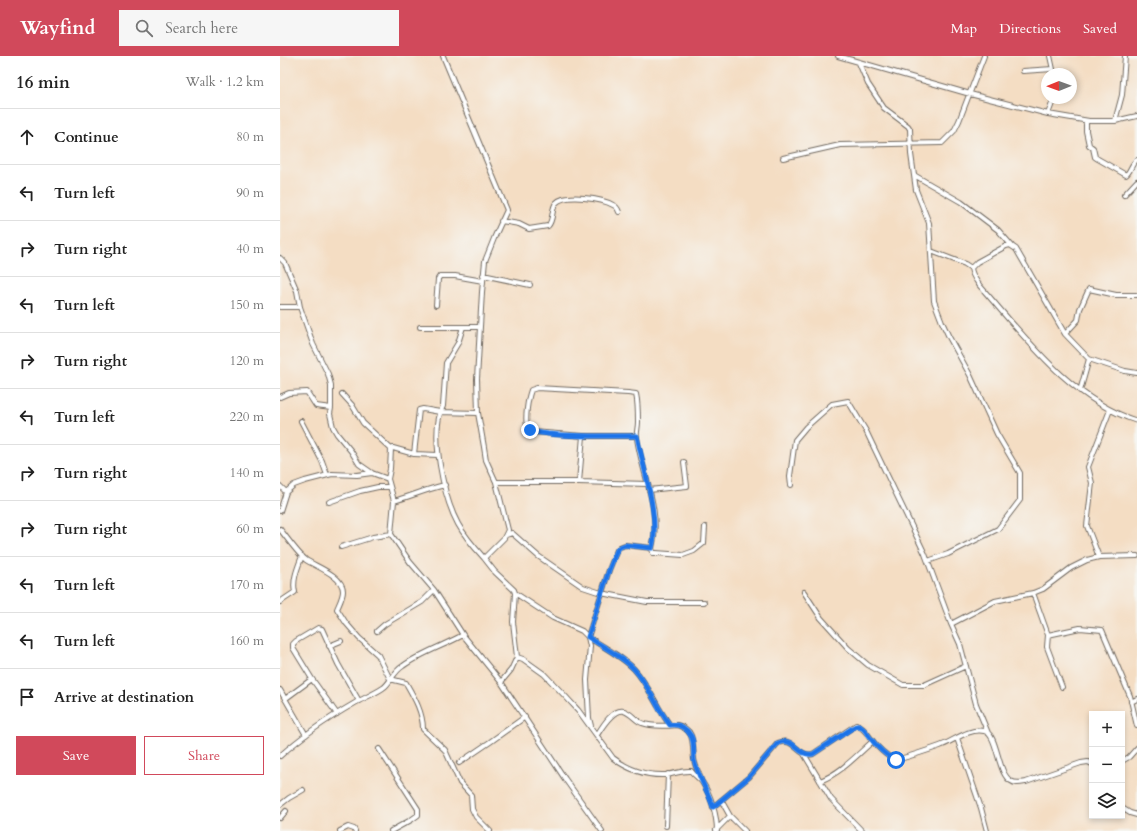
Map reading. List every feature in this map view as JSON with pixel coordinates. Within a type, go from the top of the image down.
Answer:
[{"type":"street","points":[[443,56],[508,210],[501,221],[487,257],[483,275],[477,379],[478,413],[486,460],[496,482],[507,521],[508,530],[506,535],[484,558]]},
{"type":"street","points":[[838,56],[970,94],[1048,114],[1086,121],[1115,121],[1137,116]]},
{"type":"street","points":[[783,158],[840,145],[910,142],[932,144],[942,143],[954,131],[959,121],[984,56]]},
{"type":"street","points":[[1050,56],[1052,68]]},
{"type":"street","points":[[1115,121],[1122,95],[1125,56]]},
{"type":"street","points":[[859,63],[868,84],[884,108],[910,129],[910,142],[917,196],[929,223],[934,301],[942,322],[970,375],[997,434],[1020,473],[1020,500],[998,529],[948,554],[928,561]]},
{"type":"street","points":[[1024,71],[1041,72]]},
{"type":"street","points":[[1048,114],[1052,104]]},
{"type":"street","points":[[1086,121],[1086,131],[1089,145],[1093,148],[1095,157],[1126,175],[1130,171],[1134,162],[1137,160]]},
{"type":"street","points":[[914,176],[961,202],[998,230],[1016,249],[1065,334],[1089,359],[1125,371],[1137,373]]},
{"type":"street","points":[[1124,195],[1137,181]]},
{"type":"street","points":[[501,221],[519,224],[529,229],[548,226],[557,202],[560,200],[577,198],[597,199],[614,205],[619,212]]},
{"type":"street","points":[[1013,246],[1006,246],[977,262],[972,268],[972,273],[980,286],[1035,348],[1080,391],[1125,418],[1137,421]]},
{"type":"street","points":[[931,251],[972,268]]},
{"type":"street","points":[[280,258],[285,263],[297,291],[300,307],[313,344],[328,374],[331,385],[332,408],[330,414],[337,434],[351,451],[359,464],[372,473],[388,479]]},
{"type":"street","points":[[483,275],[530,285]]},
{"type":"street","points":[[436,305],[438,279],[440,276],[456,276],[483,281]]},
{"type":"street","points":[[1065,334],[1078,320],[1080,309],[1090,289],[1116,295],[1137,295]]},
{"type":"street","points":[[280,307],[300,307]]},
{"type":"street","points":[[420,327],[479,327]]},
{"type":"street","points":[[463,327],[458,343],[446,363],[443,406],[440,412],[438,435],[438,455],[448,501],[457,522],[466,538],[495,572],[516,593],[553,618],[582,631],[588,637],[634,669],[647,687],[661,714],[670,725]]},
{"type":"street","points":[[1080,391],[1089,359]]},
{"type":"street","points":[[637,436],[583,436],[533,432],[530,430],[527,423],[529,396],[531,390],[536,388],[636,394],[638,423],[637,436],[649,490],[655,527],[655,536],[652,548],[653,553],[683,555],[694,551],[704,543],[705,527]]},
{"type":"street","points":[[280,396],[304,391],[309,394],[316,406],[332,408]]},
{"type":"street","points":[[342,394],[352,405],[363,423],[391,449],[393,448],[414,454],[438,455]]},
{"type":"street","points":[[791,485],[790,476],[795,440],[806,427],[832,404],[848,401],[866,432],[928,561],[951,624],[960,644],[976,704],[1005,776],[1011,782],[1026,782],[1081,763],[1089,762]]},
{"type":"street","points":[[414,454],[419,410],[423,409],[440,412],[478,413]]},
{"type":"street","points":[[1099,557],[1086,526],[1092,483],[1088,467],[1110,410]]},
{"type":"street","points":[[302,421],[322,460],[327,475]]},
{"type":"street","points":[[579,482],[583,436]]},
{"type":"street","points":[[391,449],[388,479],[394,501],[391,534],[410,562],[434,590],[463,635],[501,682],[565,779],[602,831]]},
{"type":"street","points":[[649,490],[687,486],[684,462]]},
{"type":"street","points":[[280,511],[286,492],[294,485],[327,475],[357,475],[372,473]]},
{"type":"street","points":[[496,482],[647,484]]},
{"type":"street","points":[[394,501],[424,490],[445,485]]},
{"type":"street","points":[[280,486],[286,492]]},
{"type":"street","points":[[329,502],[360,491],[390,487]]},
{"type":"street","points":[[280,529],[302,556],[311,563],[327,571],[338,581],[343,592],[338,609],[346,623],[378,655],[390,679],[406,683],[423,720],[423,729],[445,750],[460,782],[471,795],[472,809],[476,817],[490,831]]},
{"type":"street","points":[[506,535],[512,533],[538,556],[583,587],[601,594],[647,602],[704,602]]},
{"type":"street","points":[[341,547],[373,537],[391,534]]},
{"type":"street","points":[[592,730],[589,718],[587,680],[590,646],[588,637],[601,594],[617,550],[620,547],[625,545],[652,548]]},
{"type":"street","points":[[280,602],[295,592],[295,578],[302,556]]},
{"type":"street","points":[[951,624],[994,600],[1033,593],[1043,589],[1072,568],[1087,560],[1099,557],[1137,556]]},
{"type":"street","points":[[377,632],[385,624],[422,602],[434,590]]},
{"type":"street","points":[[804,592],[821,618],[848,648],[868,665],[902,685],[924,685],[966,666]]},
{"type":"street","points":[[501,682],[511,670],[517,657],[513,622],[516,593]]},
{"type":"street","points":[[1033,593],[1048,635],[1047,647],[1062,687]]},
{"type":"street","points":[[338,714],[312,679],[293,648],[293,644],[318,628],[320,628],[358,701]]},
{"type":"street","points":[[1048,635],[1080,628],[1102,630],[1130,696],[1137,726]]},
{"type":"street","points":[[280,756],[306,735],[358,701],[383,688],[394,673],[420,655],[441,647],[463,635]]},
{"type":"street","points":[[329,646],[341,641]]},
{"type":"street","points":[[517,657],[523,659],[544,674],[578,710],[613,758],[628,768],[646,774],[668,774],[685,770],[691,771],[702,782]]},
{"type":"street","points":[[285,698],[312,679]]},
{"type":"street","points":[[280,690],[306,735]]},
{"type":"street","points":[[1131,702],[1137,699]]},
{"type":"street","points":[[597,735],[603,724],[617,712],[624,711],[640,722],[646,724],[682,726],[691,735],[693,740],[694,761],[713,807],[716,830]]},
{"type":"street","points":[[459,763],[525,717]]},
{"type":"street","points":[[804,754],[813,754],[856,725],[863,728],[873,741],[890,758],[896,760],[941,746],[965,734],[979,730],[986,731],[988,733]]},
{"type":"street","points":[[957,738],[981,808],[987,831]]},
{"type":"street","points":[[713,807],[749,777],[778,743],[784,740],[790,742],[804,754],[831,799],[862,831]]},
{"type":"street","points":[[820,781],[829,778],[851,762],[873,741]]},
{"type":"street","points":[[1125,759],[1130,757],[1137,748]]},
{"type":"street","points":[[379,749],[418,809],[418,814],[411,820],[391,831]]},
{"type":"street","points":[[666,826],[668,774]]},
{"type":"street","points":[[280,805],[303,790]]},
{"type":"street","points":[[721,800],[730,816],[745,831]]},
{"type":"street","points":[[1125,810],[1130,813],[1137,814]]},
{"type":"street","points":[[280,818],[286,812]]},
{"type":"street","points":[[716,830],[730,816]]},
{"type":"street","points":[[340,831],[348,827],[354,829],[355,831]]},
{"type":"route","points":[[530,430],[533,432],[583,436],[637,436],[652,506],[655,536],[652,548],[625,545],[617,550],[609,570],[588,637],[634,669],[647,687],[661,714],[670,725],[682,726],[691,735],[693,740],[694,761],[713,807],[749,777],[778,743],[784,740],[790,742],[804,754],[813,754],[856,725],[863,728],[873,741],[890,758],[896,760]]}]
